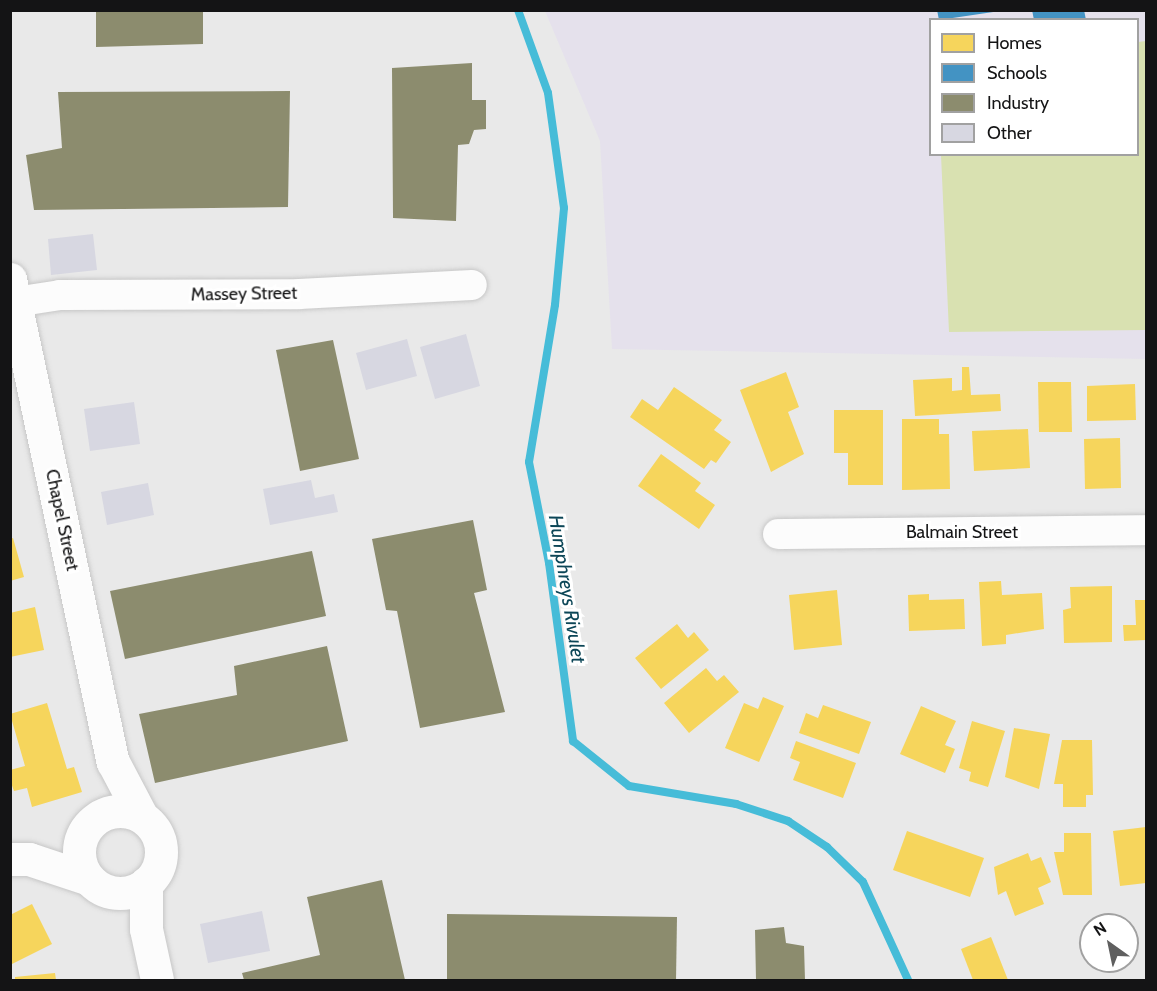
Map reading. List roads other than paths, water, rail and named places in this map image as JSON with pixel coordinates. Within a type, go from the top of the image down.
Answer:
[{"type":"street","name":"Massey Street","points":[[13,291],[60,295],[299,294],[472,285]]},
{"type":"street","name":"Chapel Street","points":[[13,291],[113,762],[142,817]]},
{"type":"street","name":"Balmain Street","points":[[778,534],[1146,531]]},
{"type":"street","points":[[113,762],[79,855],[100,885],[146,929]]},
{"type":"street","points":[[20,859],[117,811],[142,817],[161,849],[146,882],[146,929],[157,981]]},
{"type":"street","points":[[20,859],[100,885],[146,882]]},
{"type":"waterway","name":"Humphreys Rivulet","points":[[518,10],[548,93],[564,208],[555,305],[529,462],[549,563],[573,741],[629,786],[736,804],[788,821],[827,847],[863,882],[908,980]]}]
